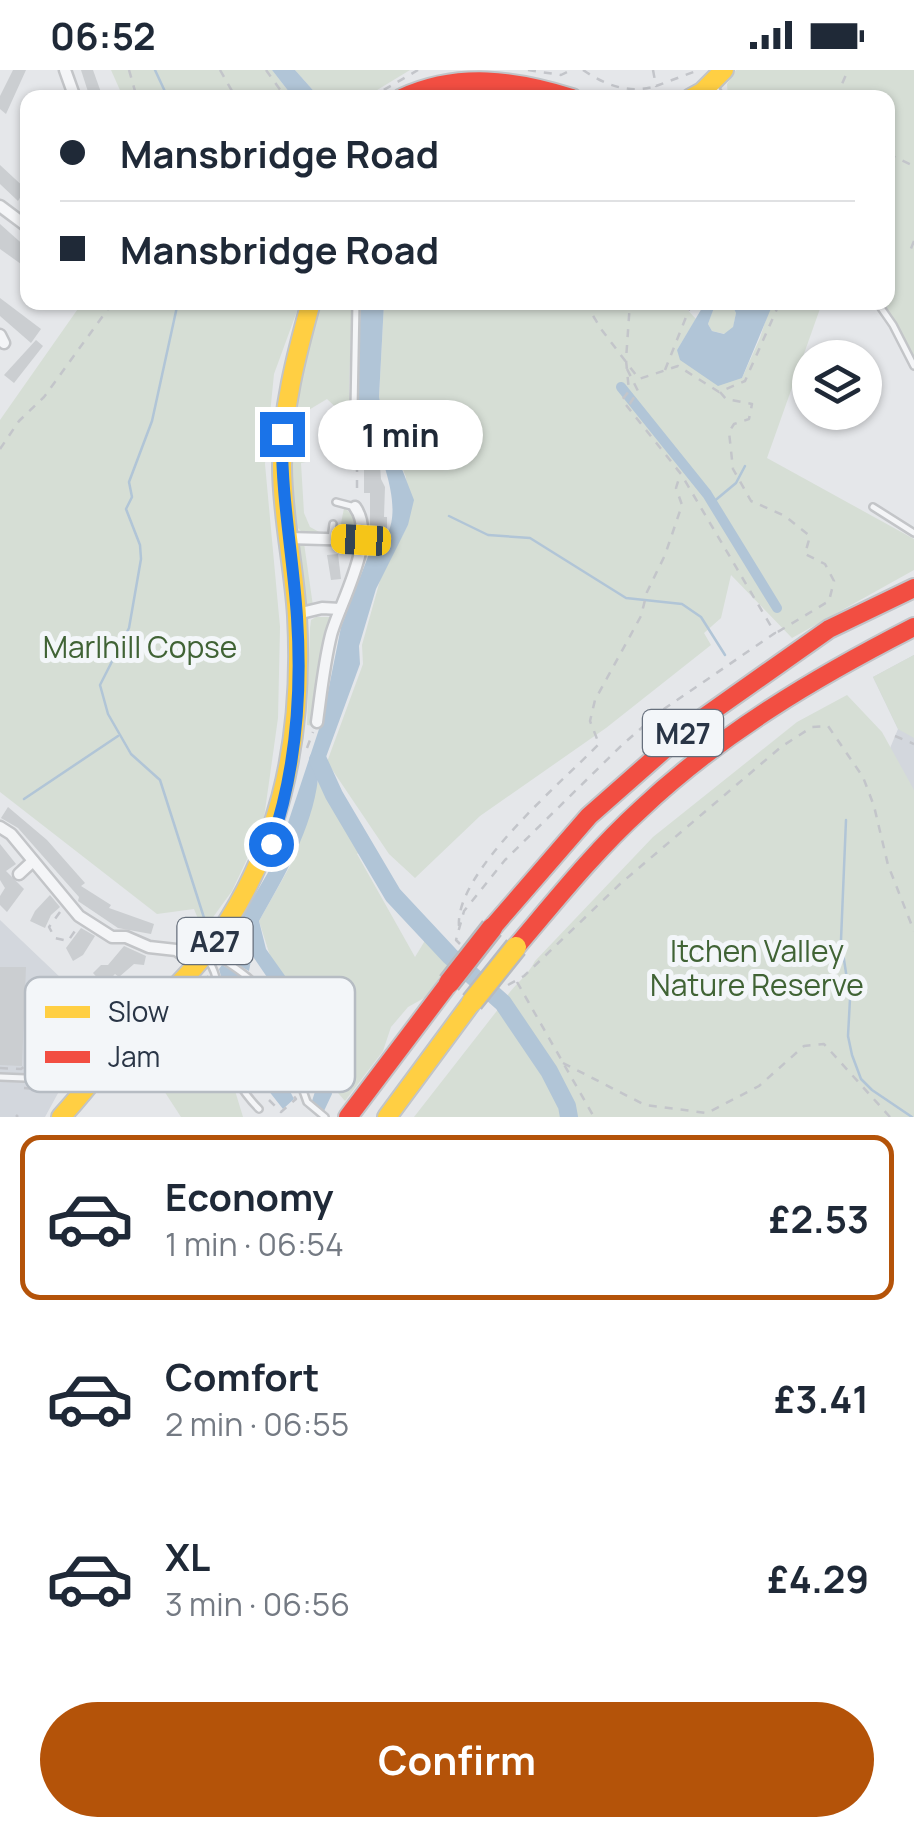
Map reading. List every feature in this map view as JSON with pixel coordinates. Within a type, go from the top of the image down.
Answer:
[{"type":"main road","points":[[413,90],[425,81],[463,73],[531,75],[558,90]]},
{"type":"main road","name":"A27","points":[[184,977],[203,957],[260,869],[279,820],[298,703],[297,614],[283,495],[282,434],[294,360],[309,310]]},
{"type":"main road","name":"M27","points":[[348,1117],[492,928],[589,816],[690,727],[830,629],[914,588]]},
{"type":"main road","name":"M27","points":[[386,1117],[516,946],[607,842],[708,752],[845,661],[914,627]]},
{"type":"main road","name":"A27","points":[[61,1117],[82,1092]]},
{"type":"street","points":[[317,722],[327,654],[361,540],[361,516],[355,507]]},
{"type":"street","points":[[288,538],[361,540]]},
{"type":"street","points":[[297,614],[322,608],[340,609]]},
{"type":"street","points":[[0,828],[11,834],[67,906],[112,937],[126,936],[149,947],[203,957]]},
{"type":"street","points":[[18,874],[33,862]]},
{"type":"lane","points":[[334,458],[358,456],[354,396],[356,310]]},
{"type":"lane","points":[[883,310],[914,366]]},
{"type":"lane","points":[[336,502],[355,507]]},
{"type":"lane","points":[[873,507],[914,534]]},
{"type":"lane","points":[[331,539],[333,524]]},
{"type":"lane","points":[[203,957],[250,977]]},
{"type":"lane","points":[[203,957],[214,968],[215,977]]},
{"type":"lane","points":[[0,1077],[25,1078]]},
{"type":"lane","points":[[244,1092],[258,1109]]},
{"type":"lane","points":[[304,1092],[307,1102],[325,1117]]},
{"type":"path","points":[[383,90],[417,70]]},
{"type":"path","points":[[531,75],[561,76],[571,70]]},
{"type":"path","points":[[583,70],[630,90]]},
{"type":"path","points":[[653,70],[656,86]]},
{"type":"path","points":[[643,90],[713,81]]},
{"type":"path","points":[[914,241],[910,251],[914,253]]},
{"type":"path","points":[[0,449],[19,421],[44,398],[107,310]]},
{"type":"path","points":[[590,310],[639,378],[678,366],[720,392],[726,400],[752,404],[749,419],[734,424],[729,432],[736,476],[751,500],[784,516],[810,536],[805,554],[825,564],[834,581],[829,602],[775,633]]},
{"type":"path","points":[[622,400],[629,391],[626,360],[629,310]]},
{"type":"path","points":[[665,370],[689,310]]},
{"type":"path","points":[[720,392],[745,381],[776,310]]},
{"type":"path","points":[[627,371],[638,391],[627,406]]},
{"type":"path","points":[[355,507],[358,456]]},
{"type":"path","points":[[459,930],[458,912],[484,862],[599,744],[590,721],[596,700],[666,555],[682,505],[676,488],[681,474]]},
{"type":"path","points":[[895,736],[914,744]]},
{"type":"path","points":[[67,906],[77,925],[72,938],[64,941],[56,938],[49,927],[67,906]]},
{"type":"path","points":[[517,980],[594,1117]]},
{"type":"path","points":[[563,1064],[645,1105],[707,1113],[760,1086],[804,1046],[824,1044],[890,1117]]},
{"type":"path","points":[[0,1068],[25,1066]]},
{"type":"path","points":[[268,1100],[281,1112],[295,1097]]},
{"type":"shaded area","points":[[914,655],[914,797],[888,753],[898,729],[873,677]]},
{"type":"shaded area","points":[[0,920],[60,977],[25,977],[25,1092],[59,1092],[45,1117],[0,1117]]},
{"type":"green space","points":[[111,70],[272,70],[288,90],[120,90]]},
{"type":"green space","points":[[295,70],[410,70],[377,90],[313,90]]},
{"type":"green space","points":[[736,70],[914,70],[914,359],[884,310],[895,310],[895,90],[727,90]]},
{"type":"green space","name":"Marlhill Copse","points":[[77,310],[297,310],[274,374],[265,464],[280,627],[278,718],[263,825],[232,891],[203,931],[194,909],[157,914],[0,792],[0,420]]},
{"type":"green space","points":[[316,310],[352,310],[351,452],[347,453],[343,414],[327,399],[307,411],[306,462],[301,463],[304,513],[310,527],[323,534],[303,533],[297,527],[288,427]]},
{"type":"green space","points":[[384,310],[688,310],[696,319],[677,350],[742,378],[769,310],[820,310],[809,340],[792,340],[792,388],[767,458],[914,539],[914,570],[792,638],[731,575],[721,618],[704,633],[711,645],[606,728],[480,816],[415,878],[389,854],[327,762],[363,664],[362,645],[382,573],[408,525],[406,477],[386,428],[379,397]]},
{"type":"green space","points":[[713,310],[736,313],[733,328],[725,334],[712,331],[708,324]]},
{"type":"green space","points":[[344,508],[356,517],[358,537],[339,534]]},
{"type":"green space","points":[[297,542],[304,543],[313,606],[304,607]]},
{"type":"green space","points":[[316,617],[334,617],[313,726],[307,725],[310,628]]},
{"type":"green space","points":[[914,655],[914,738],[898,729],[873,677]]},
{"type":"green space","name":"Itchen Valley Nature Reserve","points":[[847,695],[882,732],[914,790],[914,1117],[414,1117],[535,961],[653,837],[797,722]]},
{"type":"green space","points":[[319,778],[362,849],[357,854],[415,957],[426,939],[448,965],[426,997],[408,1007],[391,1027],[383,1051],[355,1088],[355,977],[283,977],[272,962],[259,921],[290,866]]},
{"type":"green space","points":[[165,1092],[235,1092],[243,1117],[181,1117]]},
{"type":"green space","points":[[337,1092],[352,1092],[345,1101]]},
{"type":"water","points":[[272,70],[295,70],[313,90],[288,90]]},
{"type":"water","points":[[361,310],[384,310],[379,397],[386,428],[414,500],[408,525],[376,589],[359,646],[360,664],[318,779],[303,834],[259,921],[266,949],[286,977],[267,977],[252,955],[249,971],[225,958],[230,937],[276,859],[323,717],[341,627],[369,554],[382,543],[392,514],[384,464],[374,434],[359,428],[356,398]]},
{"type":"water","points":[[701,310],[713,310],[708,324],[712,331],[724,334],[733,327],[734,310],[770,310],[742,378],[718,386],[680,360],[677,350]]},
{"type":"water","points":[[222,965],[244,977],[221,977]]},
{"type":"water","points":[[270,1092],[290,1092],[294,1099],[283,1109]]},
{"type":"water","points":[[315,1092],[332,1092],[324,1111],[312,1101]]},
{"type":"building","points":[[13,70],[26,70],[6,114],[0,109],[0,96]]},
{"type":"building","points":[[81,70],[93,70],[100,90],[87,90]]},
{"type":"building","points":[[0,165],[20,184],[18,201],[0,184]]},
{"type":"building","points":[[0,224],[20,242],[20,263],[0,249]]},
{"type":"building","points":[[0,298],[41,329],[31,343],[0,316]]},
{"type":"building","points":[[36,340],[43,346],[14,383],[4,375]]},
{"type":"building","points":[[369,452],[379,452],[387,517],[387,531],[382,531],[379,540],[370,540],[370,493],[364,493],[364,468],[369,469]]},
{"type":"building","points":[[338,554],[341,579],[331,580],[327,555]]},
{"type":"building","points":[[8,807],[47,840],[85,883],[81,886],[111,905],[109,908],[154,924],[151,934],[118,928],[78,901],[79,897],[18,828],[1,818]]},
{"type":"building","points":[[0,844],[16,864],[6,871],[24,889],[7,912],[0,905],[5,888],[0,880]]},
{"type":"building","points":[[50,895],[60,907],[45,928],[30,921]]},
{"type":"building","points":[[81,928],[95,936],[83,955],[73,961],[66,948]]},
{"type":"building","points":[[124,946],[146,956],[144,965],[134,964],[119,977],[97,977],[93,973],[101,965],[108,965]]},
{"type":"building","points":[[0,967],[26,967],[22,1066],[0,1065]]},
{"type":"waterway","points":[[155,70],[164,90]]},
{"type":"waterway","points":[[176,310],[152,421],[129,482],[132,497],[126,509],[140,545],[141,559],[129,628],[100,685],[108,714],[131,754],[160,780],[206,924]]},
{"type":"waterway","points":[[621,387],[707,494],[777,608]]},
{"type":"waterway","points":[[712,503],[736,483],[745,466]]},
{"type":"waterway","points":[[449,516],[488,535],[530,538],[626,598],[682,604],[701,617],[725,655]]},
{"type":"waterway","points":[[24,799],[118,736]]},
{"type":"waterway","points":[[318,760],[334,795],[393,895],[450,956],[503,1003],[549,1071],[569,1117]]},
{"type":"waterway","points":[[846,820],[841,940],[850,999],[848,1036],[852,1055],[861,1079],[912,1117]]},
{"type":"traffic: slow","points":[[704,90],[724,70]]},
{"type":"traffic: slow","points":[[185,977],[229,920],[251,880],[268,839],[291,753],[298,662],[283,445],[291,383],[309,310]]},
{"type":"traffic: slow","points":[[472,1002],[516,947]]},
{"type":"traffic: slow","points":[[387,1117],[472,1002]]},
{"type":"traffic: slow","points":[[61,1117],[82,1092]]},
{"type":"traffic: jam","points":[[423,90],[465,82],[508,83],[541,90]]},
{"type":"traffic: jam","points":[[492,928],[589,816],[690,727],[829,629],[914,588]]},
{"type":"traffic: jam","points":[[516,947],[607,843],[703,756],[805,687],[914,627]]},
{"type":"traffic: jam","points":[[449,983],[492,928]]},
{"type":"traffic: jam","points":[[348,1117],[449,983]]},
{"type":"route","points":[[271,844],[286,794],[298,683],[297,614],[283,495],[282,434]]}]
